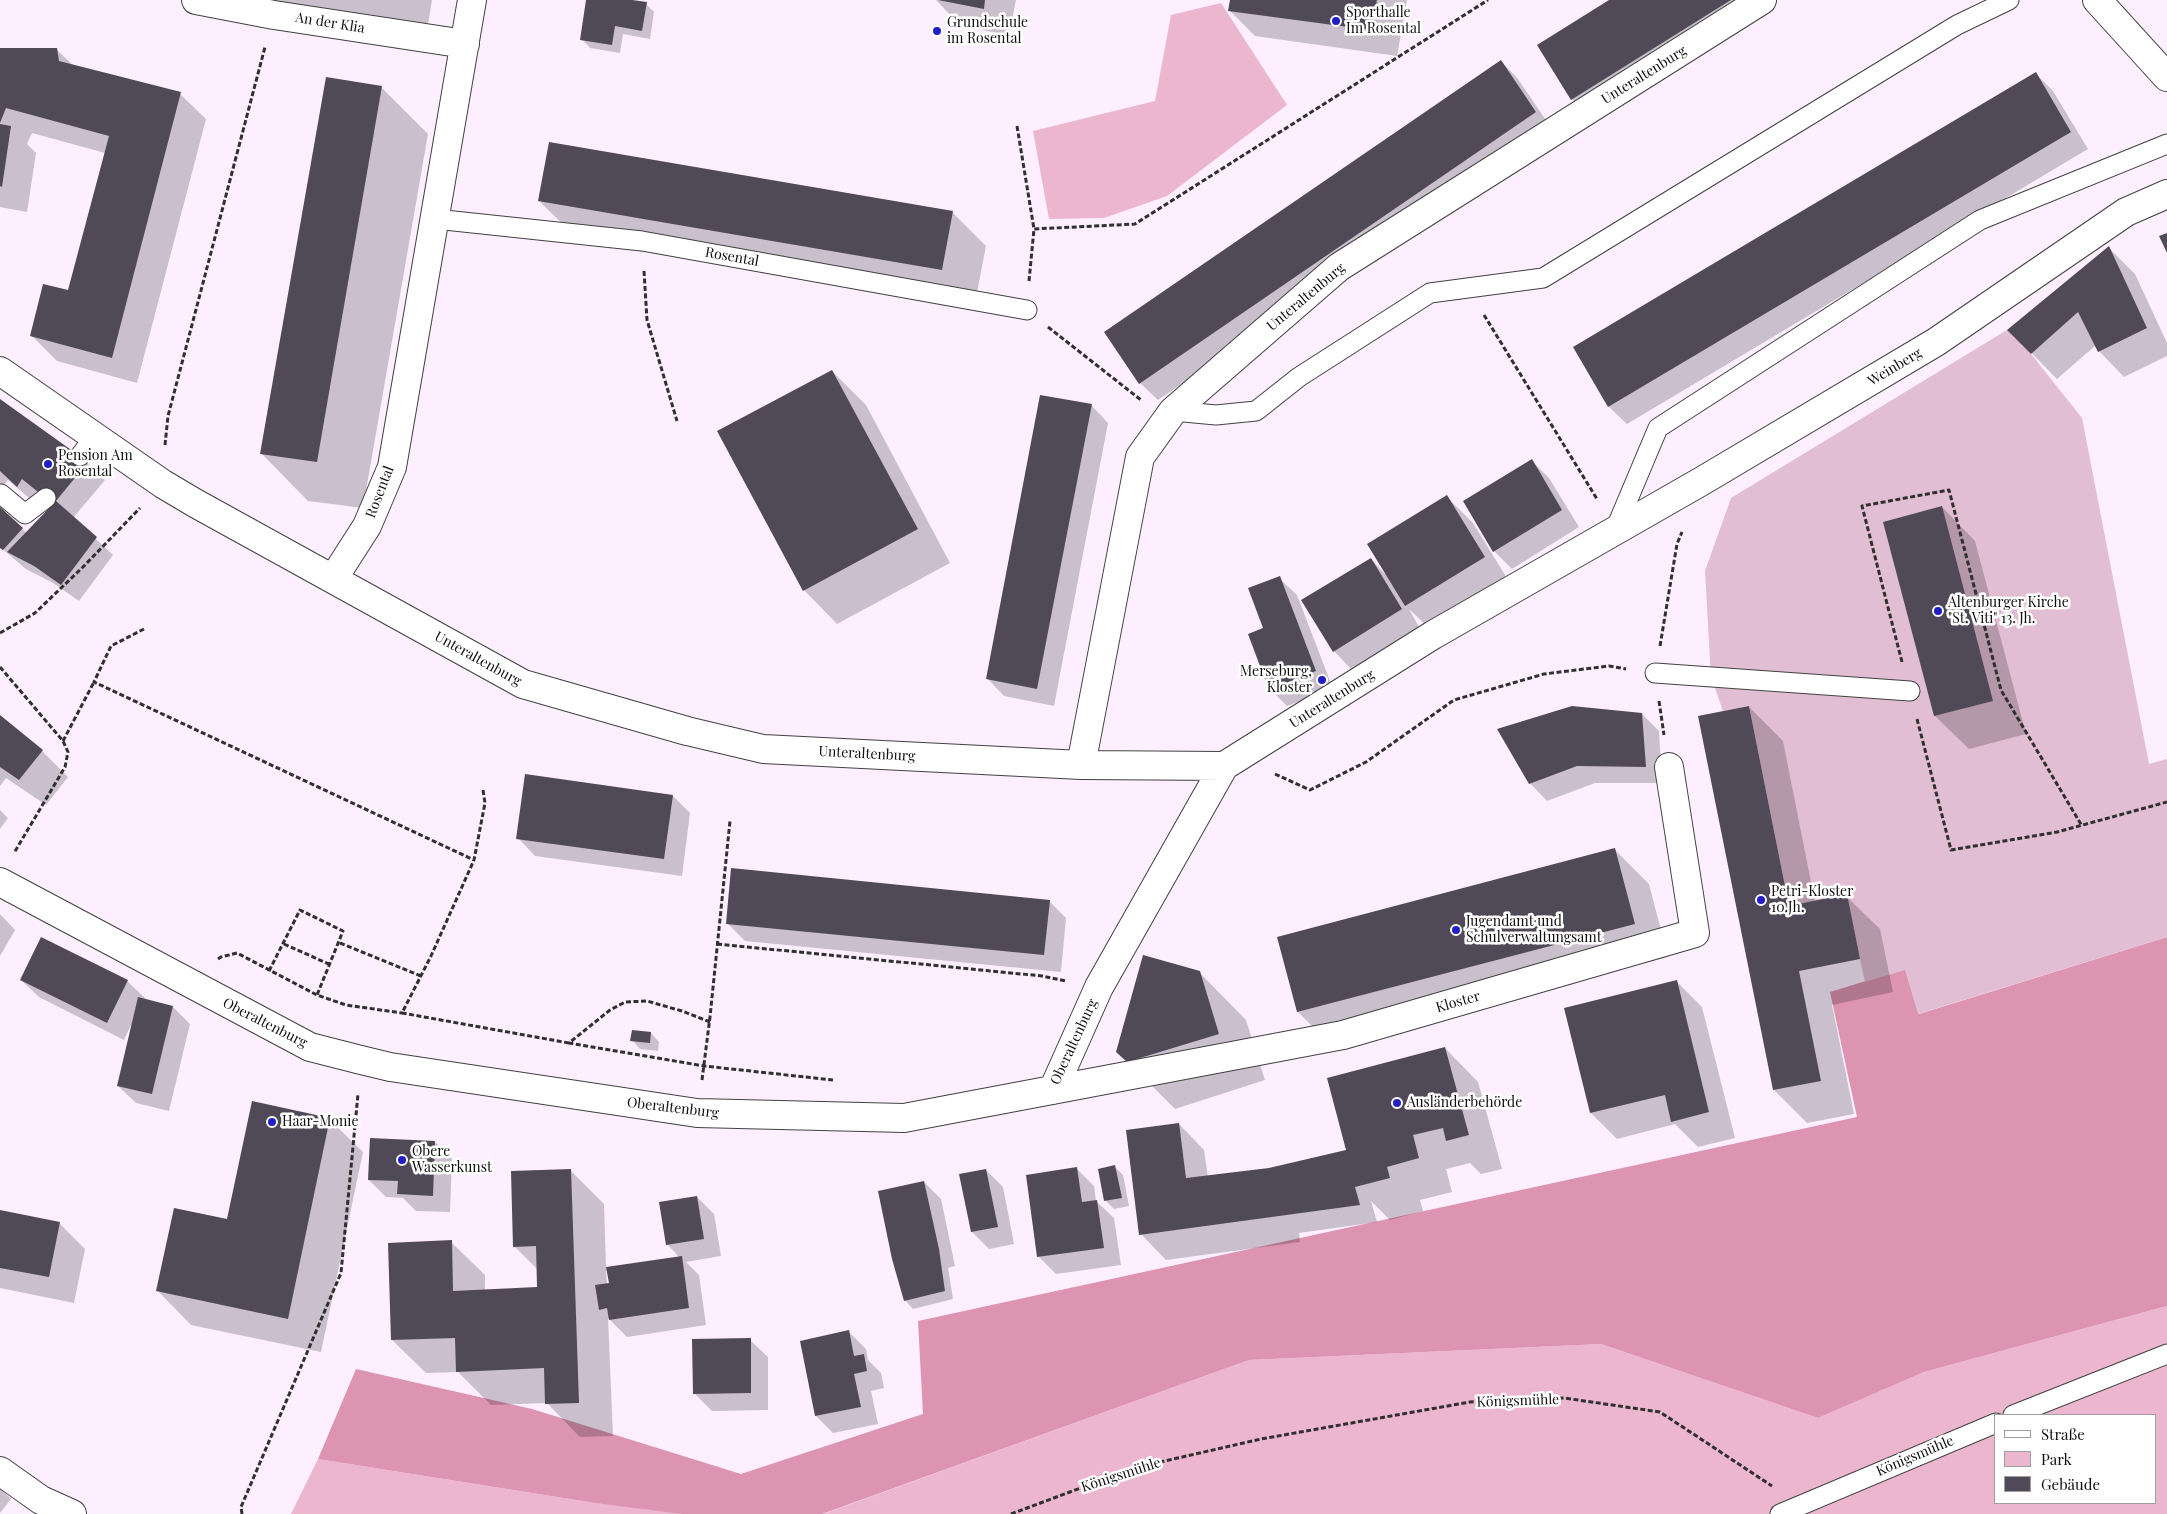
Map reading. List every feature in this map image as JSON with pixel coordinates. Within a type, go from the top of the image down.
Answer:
[{"type":"street","name":"An der Klia","points":[[196,0],[274,15],[465,44]]},
{"type":"street","name":"Rosental","points":[[333,579],[367,526],[392,467],[472,0]]},
{"type":"street","name":"Unteraltenburg","points":[[1081,765],[1140,457],[1170,416],[1339,267],[1762,0]]},
{"type":"street","points":[[2098,0],[2167,77]]},
{"type":"street","name":"Weinberg","points":[[1615,530],[1702,481],[1936,342],[2126,212],[2167,194]]},
{"type":"street","name":"Unteraltenburg","points":[[0,370],[88,446],[163,484],[523,684],[687,731],[763,749],[1081,765],[1224,766],[1433,635],[1615,530]]},
{"type":"street","name":"Oberaltenburg","points":[[5,871],[197,988],[310,1047],[390,1067],[697,1113],[904,1118],[1053,1090],[1099,987],[1224,766]]},
{"type":"street","name":"Kloster","points":[[1053,1090],[1343,1035],[1695,933],[1669,767]]},
{"type":"street","points":[[0,1471],[41,1500],[72,1514]]},
{"type":"lane","points":[[1170,416],[1256,412],[1299,377],[1430,293],[1543,278],[1957,25],[2009,0]]},
{"type":"lane","points":[[1615,530],[1658,428],[1980,220],[2167,144]]},
{"type":"lane","name":"Rosental","points":[[435,219],[642,240],[1026,310]]},
{"type":"lane","points":[[1,494],[25,514],[46,498]]},
{"type":"lane","points":[[1655,673],[1910,691]]},
{"type":"lane","points":[[2017,1414],[2167,1354]]},
{"type":"lane","name":"Königsmühle","points":[[1802,1504],[1994,1423]]},
{"type":"lane","points":[[1780,1514],[1802,1504]]},
{"type":"path","points":[[1034,229],[1135,224],[1488,0]]},
{"type":"path","points":[[164,447],[168,416],[274,15]]},
{"type":"path","points":[[1017,126],[1034,229],[1026,310],[1170,416]]},
{"type":"path","points":[[642,240],[647,320],[677,421]]},
{"type":"path","points":[[1467,288],[1615,530]]},
{"type":"path","points":[[1669,767],[1655,673],[1677,544],[1702,481]]},
{"type":"path","points":[[0,633],[35,613],[83,567],[163,484]]},
{"type":"path","points":[[2082,826],[2001,690],[1950,490],[1862,506],[1951,850],[2057,832],[2082,826],[2167,802]]},
{"type":"path","points":[[63,741],[111,646],[144,629]]},
{"type":"path","points":[[1256,747],[1275,775],[1310,790],[1366,762],[1454,700],[1544,674],[1608,666],[1655,673]]},
{"type":"path","points":[[0,667],[63,741],[68,752],[65,767],[5,871]]},
{"type":"path","points":[[94,682],[474,860]]},
{"type":"path","points":[[402,1013],[474,860],[485,803],[483,790]]},
{"type":"path","points":[[697,1113],[710,1022],[730,821]]},
{"type":"path","points":[[269,971],[300,910],[343,931],[340,943],[318,995]]},
{"type":"path","points":[[340,943],[421,976]]},
{"type":"path","points":[[284,944],[331,965]]},
{"type":"path","points":[[717,944],[1042,976]]},
{"type":"path","points":[[197,988],[208,968],[221,957],[237,953],[318,995],[346,1005],[402,1013],[704,1066],[842,1081]]},
{"type":"path","points":[[569,1043],[610,1010],[625,1002],[647,1002],[682,1011],[710,1022]]},
{"type":"path","points":[[242,1514],[241,1507],[342,1273],[361,1060]]},
{"type":"path","name":"Königsmühle","points":[[1011,1514],[1134,1468],[1261,1439],[1470,1402],[1564,1398],[1660,1412],[1802,1504]]},
{"type":"green space","points":[[1221,3],[1287,105],[1167,196],[1104,218],[1049,219],[1033,131],[1155,101],[1171,15]]},
{"type":"green space","points":[[2167,1306],[2167,1514],[823,1514],[1249,1360],[1601,1344],[1818,1418],[1924,1372]]},
{"type":"green space","points":[[318,1459],[595,1503],[703,1514],[291,1514]]},
{"type":"shaded area","points":[[2007,330],[2031,354],[2082,418],[2149,764],[2167,759],[2167,937],[1918,1014],[1905,970],[1865,982],[1860,959],[1789,906],[1749,706],[1723,711],[1711,677],[1705,571],[1731,498]]},
{"type":"shaded area","points":[[2167,937],[2167,1306],[1924,1372],[1818,1418],[1601,1344],[1249,1360],[822,1514],[682,1514],[595,1503],[318,1459],[356,1369],[532,1409],[741,1474],[923,1414],[918,1321],[1857,1117],[1830,992],[1905,969],[1919,1014]]},
{"type":"building","points":[[586,0],[632,0],[647,2],[642,31],[615,26],[612,45],[580,40]]},
{"type":"building","points":[[938,0],[985,0],[984,9]]},
{"type":"building","name":"Sporthalle Im Rosental","points":[[1230,0],[1377,0],[1371,30],[1228,11]]},
{"type":"building","points":[[1609,0],[1731,0],[1571,100],[1537,45]]},
{"type":"building","points":[[0,48],[57,48],[59,61],[181,92],[112,358],[30,336],[43,284],[68,290],[109,136],[6,108],[0,123]]},
{"type":"building","points":[[1501,60],[1536,112],[1139,384],[1104,332]]},
{"type":"building","points":[[2036,72],[2071,132],[1608,407],[1573,347]]},
{"type":"building","points":[[326,77],[382,86],[317,462],[260,454]]},
{"type":"building","points":[[0,124],[11,126],[2,187],[0,186]]},
{"type":"building","points":[[549,142],[953,211],[942,270],[538,201]]},
{"type":"building","points":[[2167,233],[2167,253],[2159,236]]},
{"type":"building","points":[[2109,246],[2147,328],[2098,352],[2078,312],[2031,354],[2007,330]]},
{"type":"building","points":[[832,370],[918,529],[803,591],[717,431]]},
{"type":"building","points":[[1040,395],[1092,404],[1037,689],[986,679]]},
{"type":"building","points":[[0,399],[88,462],[56,501],[97,537],[61,585],[34,566],[7,552],[53,504],[22,479],[17,487],[0,471]]},
{"type":"building","points":[[1532,459],[1562,510],[1493,552],[1463,501]]},
{"type":"building","points":[[1447,495],[1485,557],[1405,606],[1367,544]]},
{"type":"building","name":"Altenburger Kirche \"St. Viti\" 13. Jh.","points":[[1942,506],[1993,701],[1934,716],[1883,522]]},
{"type":"building","points":[[0,507],[23,528],[3,550],[0,548]]},
{"type":"building","points":[[1371,558],[1402,609],[1333,652],[1301,600]]},
{"type":"building","points":[[1280,576],[1316,671],[1269,690],[1248,634],[1263,628],[1248,588]]},
{"type":"building","points":[[1572,706],[1642,713],[1646,767],[1577,766],[1529,784],[1497,729]]},
{"type":"building","name":"Petri-Kloster 10.Jh.","points":[[1749,706],[1789,906],[1847,894],[1860,959],[1799,971],[1821,1081],[1773,1090],[1698,716]]},
{"type":"building","points":[[0,715],[43,750],[19,780],[0,767]]},
{"type":"building","points":[[525,774],[673,795],[664,859],[516,839]]},
{"type":"building","name":"Jugendamt und Schulverwaltungsamt","points":[[1615,848],[1635,924],[1297,1012],[1277,937]]},
{"type":"building","points":[[731,868],[1050,900],[1044,955],[726,924]]},
{"type":"building","points":[[41,937],[128,980],[107,1023],[20,980]]},
{"type":"building","points":[[1143,955],[1200,971],[1219,1034],[1127,1062],[1116,1052]]},
{"type":"building","points":[[1677,980],[1709,1112],[1671,1122],[1665,1095],[1590,1113],[1564,1008]]},
{"type":"building","points":[[138,997],[173,1006],[152,1094],[117,1086]]},
{"type":"building","points":[[632,1030],[651,1032],[650,1043],[630,1041]]},
{"type":"building","points":[[1445,1047],[1469,1135],[1446,1141],[1443,1128],[1413,1135],[1419,1158],[1387,1167],[1390,1178],[1355,1187],[1360,1205],[1139,1235],[1126,1130],[1179,1123],[1186,1178],[1269,1168],[1346,1150],[1327,1078]]},
{"type":"building","points":[[252,1101],[330,1118],[288,1319],[156,1291],[174,1208],[227,1219]]},
{"type":"building","name":"Obere Wasserkunst","points":[[370,1138],[435,1141],[433,1196],[397,1194],[398,1181],[368,1180]]},
{"type":"building","points":[[1115,1165],[1122,1198],[1104,1201],[1098,1169]]},
{"type":"building","points":[[1077,1167],[1082,1202],[1097,1200],[1104,1248],[1037,1257],[1026,1175]]},
{"type":"building","points":[[571,1169],[579,1403],[545,1404],[544,1368],[456,1372],[455,1338],[391,1340],[388,1243],[452,1240],[453,1291],[537,1287],[536,1246],[513,1247],[511,1171]]},
{"type":"building","points":[[986,1169],[998,1227],[971,1232],[959,1174]]},
{"type":"building","points":[[924,1181],[939,1249],[945,1291],[904,1301],[892,1259],[878,1191]]},
{"type":"building","points":[[697,1196],[704,1239],[666,1245],[659,1202]]},
{"type":"building","points":[[0,1210],[60,1222],[49,1277],[0,1268]]},
{"type":"building","points":[[682,1256],[689,1308],[609,1320],[607,1308],[599,1310],[595,1285],[609,1283],[606,1267]]},
{"type":"building","points":[[849,1330],[854,1356],[864,1354],[867,1371],[854,1374],[861,1407],[815,1416],[800,1341]]},
{"type":"building","points":[[751,1338],[751,1393],[693,1394],[692,1339]]},
{"type":"place","name":"Sporthalle Im Rosental","points":[[1336,21]]},
{"type":"place","name":"Grundschule im Rosental","points":[[937,31]]},
{"type":"place","name":"Pension Am Rosental","points":[[48,464]]},
{"type":"place","name":"Altenburger Kirche \"St. Viti\" 13. Jh.","points":[[1938,611]]},
{"type":"place","name":"Merseburg, Kloster","points":[[1322,680]]},
{"type":"place","name":"Petri-Kloster 10.Jh.","points":[[1761,900]]},
{"type":"place","name":"Jugendamt und Schulverwaltungsamt","points":[[1456,930]]},
{"type":"place","name":"Ausländerbehörde","points":[[1397,1103]]},
{"type":"place","name":"Haar-Monie","points":[[272,1122]]},
{"type":"place","name":"Obere Wasserkunst","points":[[402,1160]]}]
